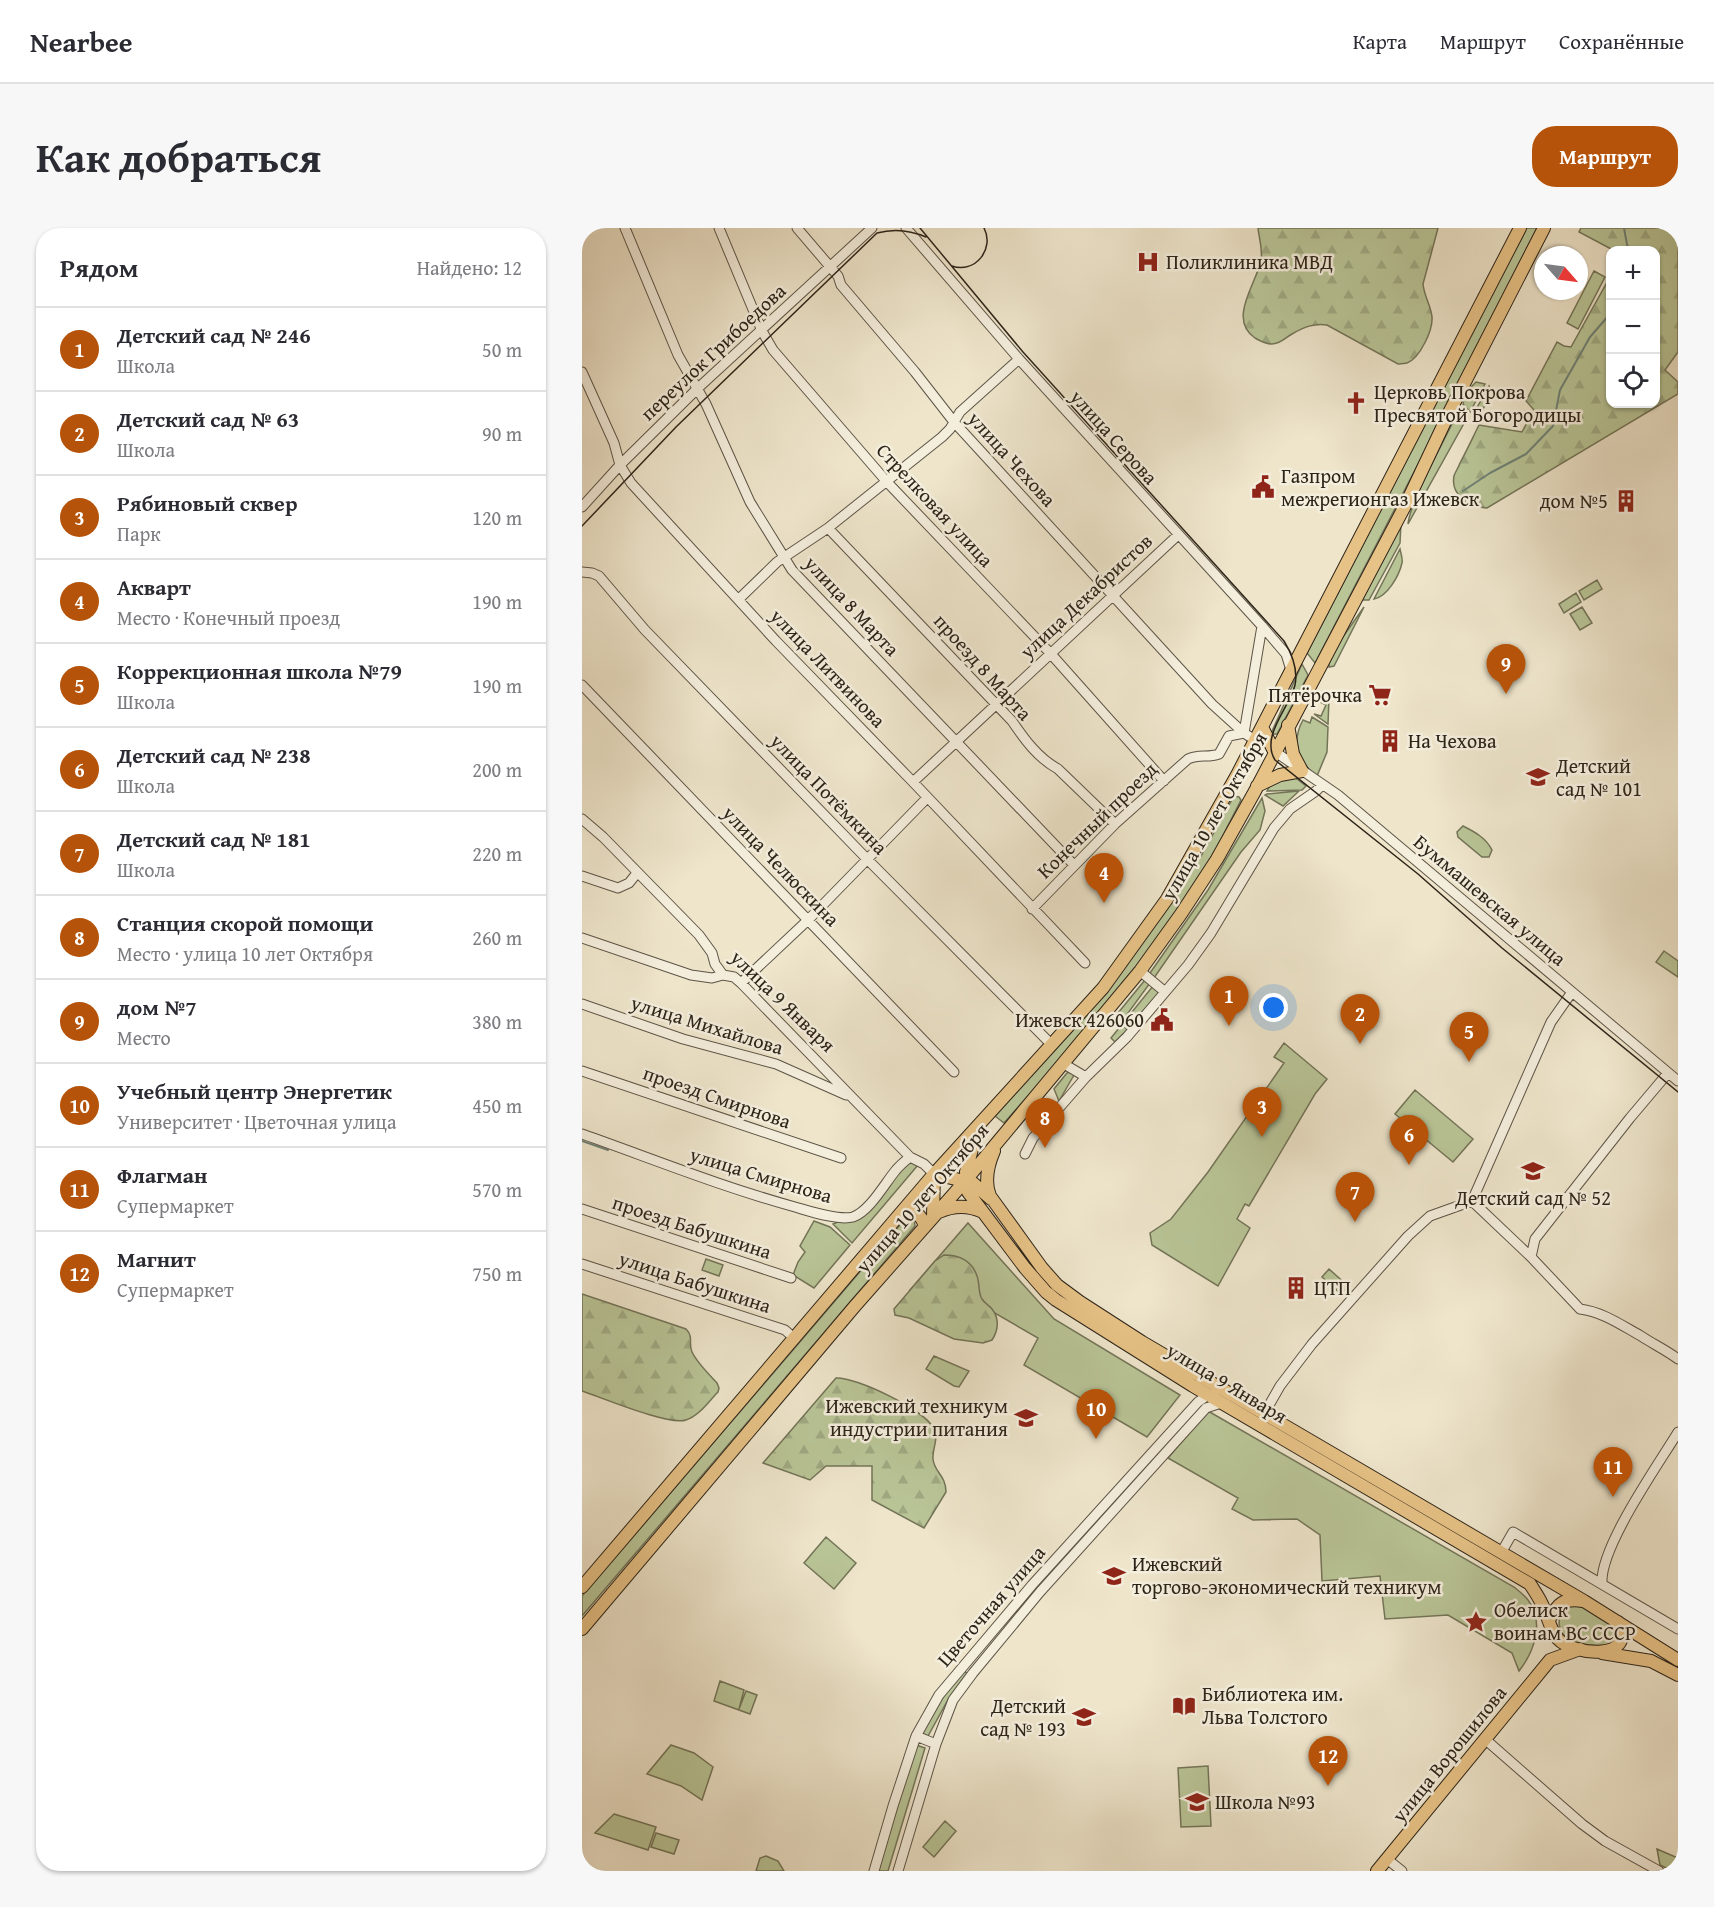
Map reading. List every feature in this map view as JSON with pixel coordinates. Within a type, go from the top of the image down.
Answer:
[{"type":"main road","name":"улица 10 лет Октября","points":[[582,1587],[934,1174],[1102,988],[1167,899],[1262,727],[1520,228]]},
{"type":"main road","name":"улица 10 лет Октября","points":[[582,1629],[855,1306],[1064,1064],[1140,972],[1181,914],[1217,860],[1257,786],[1407,502],[1450,411],[1544,228]]},
{"type":"main road","points":[[1257,786],[1280,775],[1302,771],[1293,754],[1288,725]]},
{"type":"main road","points":[[1262,727],[1274,751]]},
{"type":"main road","points":[[1228,791],[1241,794],[1245,799],[1245,808]]},
{"type":"main road","points":[[981,1121],[986,1134],[992,1138],[1000,1138]]},
{"type":"main road","points":[[966,1180],[974,1136],[981,1121]]},
{"type":"main road","name":"улица 9 Января","points":[[1000,1138],[988,1167],[987,1183],[992,1200],[1042,1268],[1057,1285],[1198,1383],[1204,1402],[1223,1397],[1264,1414],[1584,1601]]},
{"type":"main road","points":[[929,1220],[934,1174],[973,1182],[992,1200]]},
{"type":"main road","name":"улица 9 Января","points":[[966,1180],[970,1196],[987,1214],[1025,1268],[1056,1300],[1223,1397],[1530,1584],[1543,1606],[1550,1625]]},
{"type":"main road","points":[[929,1220],[943,1210],[956,1206],[973,1208],[987,1214]]},
{"type":"main road","points":[[906,1207],[929,1220]]},
{"type":"main road","points":[[1580,1649],[1550,1660],[1550,1625],[1556,1607],[1569,1599],[1584,1601],[1678,1659]]},
{"type":"main road","points":[[1595,1652],[1615,1648],[1622,1640],[1623,1632],[1618,1622]]},
{"type":"main road","points":[[1550,1625],[1558,1639],[1566,1645],[1651,1661],[1678,1675]]},
{"type":"main road","name":"улица Ворошилова","points":[[1377,1871],[1550,1660]]},
{"type":"street","name":"улица 8 Марта","points":[[625,228],[678,355],[690,374],[750,502],[792,570],[1074,865]]},
{"type":"street","name":"Стрелковая улица","points":[[719,228],[762,331],[773,350],[887,482],[1051,654],[1164,781]]},
{"type":"street","name":"улица Чехова","points":[[797,228],[954,422],[1212,704],[1255,740]]},
{"type":"street","name":"переулок Грибоедова","points":[[582,507],[685,400],[872,228]]},
{"type":"street","name":"улица Серова","points":[[906,228],[1019,359],[1262,626],[1286,654],[1291,670]]},
{"type":"street","points":[[739,599],[777,562],[828,528],[942,437],[950,429],[960,412],[1019,359]]},
{"type":"street","name":"улица Литвинова","points":[[582,372],[614,443],[620,465],[631,483],[776,641],[1085,963]]},
{"type":"street","points":[[685,400],[691,389],[690,374],[714,374]]},
{"type":"street","name":"проезд 8 Марта","points":[[828,528],[1012,721],[1028,745],[1048,764],[1058,769],[1115,824]]},
{"type":"street","name":"улица Декабристов","points":[[913,782],[955,740],[1178,535]]},
{"type":"street","name":"улица Потёмкина","points":[[582,572],[599,576],[645,630],[867,859],[1052,1045]]},
{"type":"street","points":[[1244,733],[1262,626]]},
{"type":"street","name":"улица Челюскина","points":[[582,685],[954,1072]]},
{"type":"street","name":"Конечный проезд","points":[[1032,909],[1115,824],[1188,759],[1196,755],[1209,757],[1219,754],[1229,736],[1244,733]]},
{"type":"street","name":"Буммашевская улица","points":[[1274,751],[1338,795],[1678,1081]]},
{"type":"street","points":[[1025,1154],[1033,1138],[1086,1077],[1127,1037],[1188,965],[1211,933],[1274,828],[1290,809],[1322,785]]},
{"type":"street","points":[[741,983],[808,920],[927,798]]},
{"type":"street","name":"улица 9 Января","points":[[582,819],[603,837],[699,935],[712,953],[715,964],[723,975],[741,983],[910,1157],[924,1164],[934,1174]]},
{"type":"street","points":[[582,876],[618,888],[629,884],[637,873]]},
{"type":"street","points":[[582,938],[691,975],[712,978],[723,975]]},
{"type":"street","points":[[1140,972],[1164,991]]},
{"type":"street","points":[[1264,1414],[1280,1386],[1311,1344],[1408,1236],[1430,1216],[1472,1201],[1551,1022],[1572,992]]},
{"type":"street","name":"улица Михайлова","points":[[582,1004],[683,1039],[776,1064],[853,1099]]},
{"type":"street","points":[[1064,1064],[1086,1077]]},
{"type":"street","name":"проезд Смирнова","points":[[582,1071],[841,1158]]},
{"type":"street","points":[[1531,1257],[1535,1239],[1668,1073]]},
{"type":"street","name":"улица Смирнова","points":[[582,1134],[757,1197],[815,1213],[839,1217],[853,1217],[864,1209],[910,1157]]},
{"type":"street","points":[[1472,1201],[1531,1257],[1580,1309],[1591,1310],[1613,1320],[1678,1359]]},
{"type":"street","name":"проезд Бабушкина","points":[[582,1209],[791,1278]]},
{"type":"street","name":"улица Бабушкина","points":[[582,1264],[784,1330],[795,1339]]},
{"type":"street","name":"Цветочная улица","points":[[874,1871],[916,1736],[939,1695],[1032,1585],[1127,1480],[1204,1402]]},
{"type":"street","name":"Цветочная улица","points":[[898,1871],[936,1744],[953,1700],[1040,1592],[1135,1487],[1204,1402]]},
{"type":"street","points":[[1602,1583],[1617,1532],[1678,1432]]},
{"type":"street","points":[[1127,1480],[1135,1487]]},
{"type":"street","points":[[1501,1553],[1513,1532],[1678,1629]]},
{"type":"street","points":[[1032,1585],[1040,1592]]},
{"type":"street","points":[[963,1665],[973,1673]]},
{"type":"street","points":[[916,1736],[936,1744]]},
{"type":"street","points":[[1486,1740],[1582,1824],[1605,1841],[1659,1871]]},
{"type":"street","points":[[1387,1859],[1402,1871]]},
{"type":"green space","points":[[1258,228],[1438,228],[1423,284],[1432,323],[1425,343],[1417,356],[1407,363],[1398,364],[1327,325],[1313,325],[1275,344],[1265,343],[1255,338],[1247,330],[1244,311],[1261,260]]},
{"type":"green space","points":[[1526,228],[1537,228],[1315,663],[1307,653]]},
{"type":"green space","points":[[1581,228],[1678,228],[1678,352],[1665,370],[1678,382],[1678,394],[1660,405],[1660,246],[1606,246],[1579,232]]},
{"type":"green space","points":[[1594,271],[1605,277],[1578,329],[1567,323],[1579,300],[1588,300],[1588,283]]},
{"type":"green space","points":[[1606,284],[1606,408],[1655,408],[1487,508],[1468,503],[1458,495],[1454,476],[1479,425],[1522,432],[1534,410],[1526,401],[1557,342],[1571,347]]},
{"type":"green space","points":[[1476,382],[1485,384],[1470,412],[1463,404],[1468,392]]},
{"type":"green space","points":[[1489,386],[1492,393],[1480,414],[1474,413]]},
{"type":"green space","points":[[1461,416],[1467,418],[1408,524],[1418,491],[1452,424]]},
{"type":"green space","points":[[1401,523],[1400,543],[1369,600],[1362,600]]},
{"type":"green space","points":[[1400,549],[1402,561],[1395,580],[1388,590],[1374,599]]},
{"type":"green space","points":[[1597,580],[1602,589],[1584,600],[1579,591]]},
{"type":"green space","points":[[1576,593],[1581,602],[1564,613],[1559,604]]},
{"type":"green space","points":[[1364,607],[1334,666],[1329,667],[1340,641]]},
{"type":"green space","points":[[1582,607],[1592,623],[1580,630],[1570,614]]},
{"type":"green space","points":[[1302,664],[1308,675],[1277,734],[1274,734],[1273,729]]},
{"type":"green space","points":[[1325,693],[1329,698],[1328,724],[1314,714],[1321,716],[1326,705],[1320,702]]},
{"type":"green space","points":[[1312,717],[1328,727],[1327,752],[1317,776],[1301,758],[1297,743],[1299,728],[1303,720],[1310,723]]},
{"type":"green space","points":[[1292,775],[1306,786],[1302,790],[1267,791],[1271,784]]},
{"type":"green space","points":[[1299,791],[1283,806],[1265,795],[1267,794]]},
{"type":"green space","points":[[1234,796],[1241,800],[1215,851],[1171,923],[1093,1022],[1004,1123],[995,1116],[1087,1015],[1164,912],[1201,856]]},
{"type":"green space","points":[[1262,798],[1265,811],[1260,830],[1241,852],[1154,978],[1150,973],[1208,890]]},
{"type":"green space","points":[[1463,826],[1487,842],[1492,850],[1489,857],[1482,857],[1458,837],[1457,832]]},
{"type":"green space","points":[[1664,951],[1678,961],[1678,977],[1656,962]]},
{"type":"green space","points":[[1145,980],[1150,983],[1120,1024],[1118,1013]]},
{"type":"green space","points":[[1153,986],[1160,992],[1132,1024],[1129,1022],[1125,1027],[1127,1030],[1115,1042],[1111,1038]]},
{"type":"green space","points":[[1284,1043],[1327,1079],[1315,1094],[1249,1206],[1245,1204],[1237,1219],[1250,1228],[1218,1286],[1152,1245],[1150,1233],[1171,1219],[1208,1172],[1284,1063],[1274,1057]]},
{"type":"green space","points":[[1070,1072],[1074,1075],[1059,1101],[1054,1089]]},
{"type":"green space","points":[[1415,1090],[1473,1139],[1453,1162],[1395,1114]]},
{"type":"green space","points":[[911,1162],[918,1165],[852,1243],[833,1224],[840,1221],[846,1222],[896,1173]]},
{"type":"green space","points":[[906,1218],[914,1219],[915,1226],[582,1616],[582,1596]]},
{"type":"green space","points":[[814,1221],[830,1227],[850,1245],[814,1288],[793,1275],[805,1252],[800,1246]]},
{"type":"green space","points":[[968,1223],[1054,1319],[1180,1395],[1147,1437],[1024,1365],[1038,1338],[974,1301],[910,1290]]},
{"type":"green space","points":[[944,1255],[964,1260],[975,1271],[981,1297],[992,1309],[997,1321],[996,1333],[992,1340],[983,1343],[954,1339],[909,1318],[895,1315],[894,1309],[935,1261]]},
{"type":"green space","points":[[706,1259],[723,1265],[719,1276],[702,1270]]},
{"type":"green space","points":[[1329,1269],[1348,1286],[1341,1294],[1322,1277]]},
{"type":"green space","points":[[582,1294],[686,1329],[690,1335],[692,1352],[717,1383],[718,1392],[695,1415],[678,1421],[651,1415],[582,1391]]},
{"type":"green space","points":[[934,1356],[969,1371],[959,1387],[926,1369]]},
{"type":"green space","points":[[836,1378],[846,1379],[888,1395],[916,1412],[933,1427],[936,1435],[934,1463],[944,1482],[946,1492],[924,1528],[872,1500],[872,1466],[826,1466],[810,1480],[763,1463]]},
{"type":"green space","points":[[1208,1411],[1518,1590],[1527,1598],[1533,1609],[1537,1627],[1533,1646],[1519,1671],[1512,1653],[1448,1615],[1385,1619],[1380,1576],[1322,1581],[1320,1535],[1297,1519],[1253,1520],[1232,1509],[1238,1498],[1168,1458]]},
{"type":"green space","points":[[1126,1484],[1131,1488],[1054,1574],[1049,1570]]},
{"type":"green space","points":[[826,1537],[856,1563],[834,1589],[804,1563]]},
{"type":"green space","points":[[1570,1605],[1598,1614],[1620,1635],[1607,1646],[1580,1644],[1567,1639],[1560,1628],[1559,1621],[1563,1610]]},
{"type":"green space","points":[[962,1670],[967,1673],[949,1698],[928,1736],[922,1733],[943,1697]]},
{"type":"green space","points":[[720,1681],[744,1690],[739,1709],[746,1691],[757,1695],[750,1714],[714,1701]]},
{"type":"green space","points":[[671,1745],[694,1753],[713,1767],[702,1800],[681,1786],[647,1774]]},
{"type":"green space","points":[[916,1745],[925,1748],[888,1871],[878,1871]]},
{"type":"green space","points":[[1208,1766],[1211,1826],[1181,1827],[1178,1768]]},
{"type":"green space","points":[[614,1814],[656,1827],[648,1850],[595,1833]]},
{"type":"green space","points":[[945,1821],[956,1831],[934,1857],[923,1847]]},
{"type":"green space","points":[[656,1833],[679,1840],[674,1854],[651,1847]]},
{"type":"green space","points":[[1657,1849],[1678,1858],[1678,1871],[1672,1871],[1660,1865]]},
{"type":"green space","points":[[766,1856],[778,1861],[784,1871],[756,1871],[760,1858]]},
{"type":"waterway","points":[[1624,228],[1627,246]]},
{"type":"waterway","points":[[1463,491],[1490,473],[1526,454],[1553,426],[1560,390],[1590,337],[1606,319]]},
{"type":"waterway","points":[[582,1141],[608,1150]]},
{"type":"tram line","points":[[920,228],[1023,352],[1284,641],[1294,662],[1296,679],[1292,694],[1273,732],[1271,751],[1275,760],[1418,874],[1502,948],[1678,1092]]},
{"type":"tram line","points":[[952,266],[960,268],[968,266],[981,258],[987,244],[984,228]]},
{"type":"tram line","points":[[582,526],[676,427],[877,233],[902,230],[926,237]]},
{"type":"place","name":"Поликлиника МВД","points":[[1148,262]]},
{"type":"place","name":"Церковь Покрова Пресвятой Богородицы","points":[[1356,403]]},
{"type":"place","name":"Газпром межрегионгаз Ижевск","points":[[1263,487]]},
{"type":"place","name":"дом №5","points":[[1626,501]]},
{"type":"place","name":"дом №7","points":[[1506,694]]},
{"type":"place","name":"Пятёрочка","points":[[1380,695]]},
{"type":"place","name":"На Чехова","points":[[1390,741]]},
{"type":"place","name":"Детский сад № 101","points":[[1538,777]]},
{"type":"place","name":"Акварт","points":[[1104,903]]},
{"type":"place","name":"Ижевск 426060","points":[[1162,1020]]},
{"type":"place","name":"Детский сад № 246","points":[[1229,1026]]},
{"type":"place","name":"Детский сад № 63","points":[[1360,1044]]},
{"type":"place","name":"Коррекционная школа №79","points":[[1469,1062]]},
{"type":"place","name":"Рябиновый сквер","points":[[1262,1137]]},
{"type":"place","name":"Станция скорой помощи","points":[[1045,1148]]},
{"type":"place","name":"Детский сад № 238","points":[[1409,1165]]},
{"type":"place","name":"Детский сад № 52","points":[[1533,1171]]},
{"type":"place","name":"Детский сад № 181","points":[[1355,1222]]},
{"type":"place","name":"ЦТП","points":[[1296,1288]]},
{"type":"place","name":"Ижевский техникум индустрии питания","points":[[1026,1418]]},
{"type":"place","name":"Учебный центр Энергетик","points":[[1096,1439]]},
{"type":"place","name":"Флагман","points":[[1613,1497]]},
{"type":"place","name":"Ижевский торгово-экономический техникум","points":[[1114,1576]]},
{"type":"place","name":"Обелиск воинам ВС СССР","points":[[1476,1622]]},
{"type":"place","name":"Библиотека им. Льва Толстого","points":[[1184,1706]]},
{"type":"place","name":"Детский сад № 193","points":[[1084,1717]]},
{"type":"place","name":"Магнит","points":[[1328,1786]]},
{"type":"place","name":"Школа №93","points":[[1197,1802]]}]
